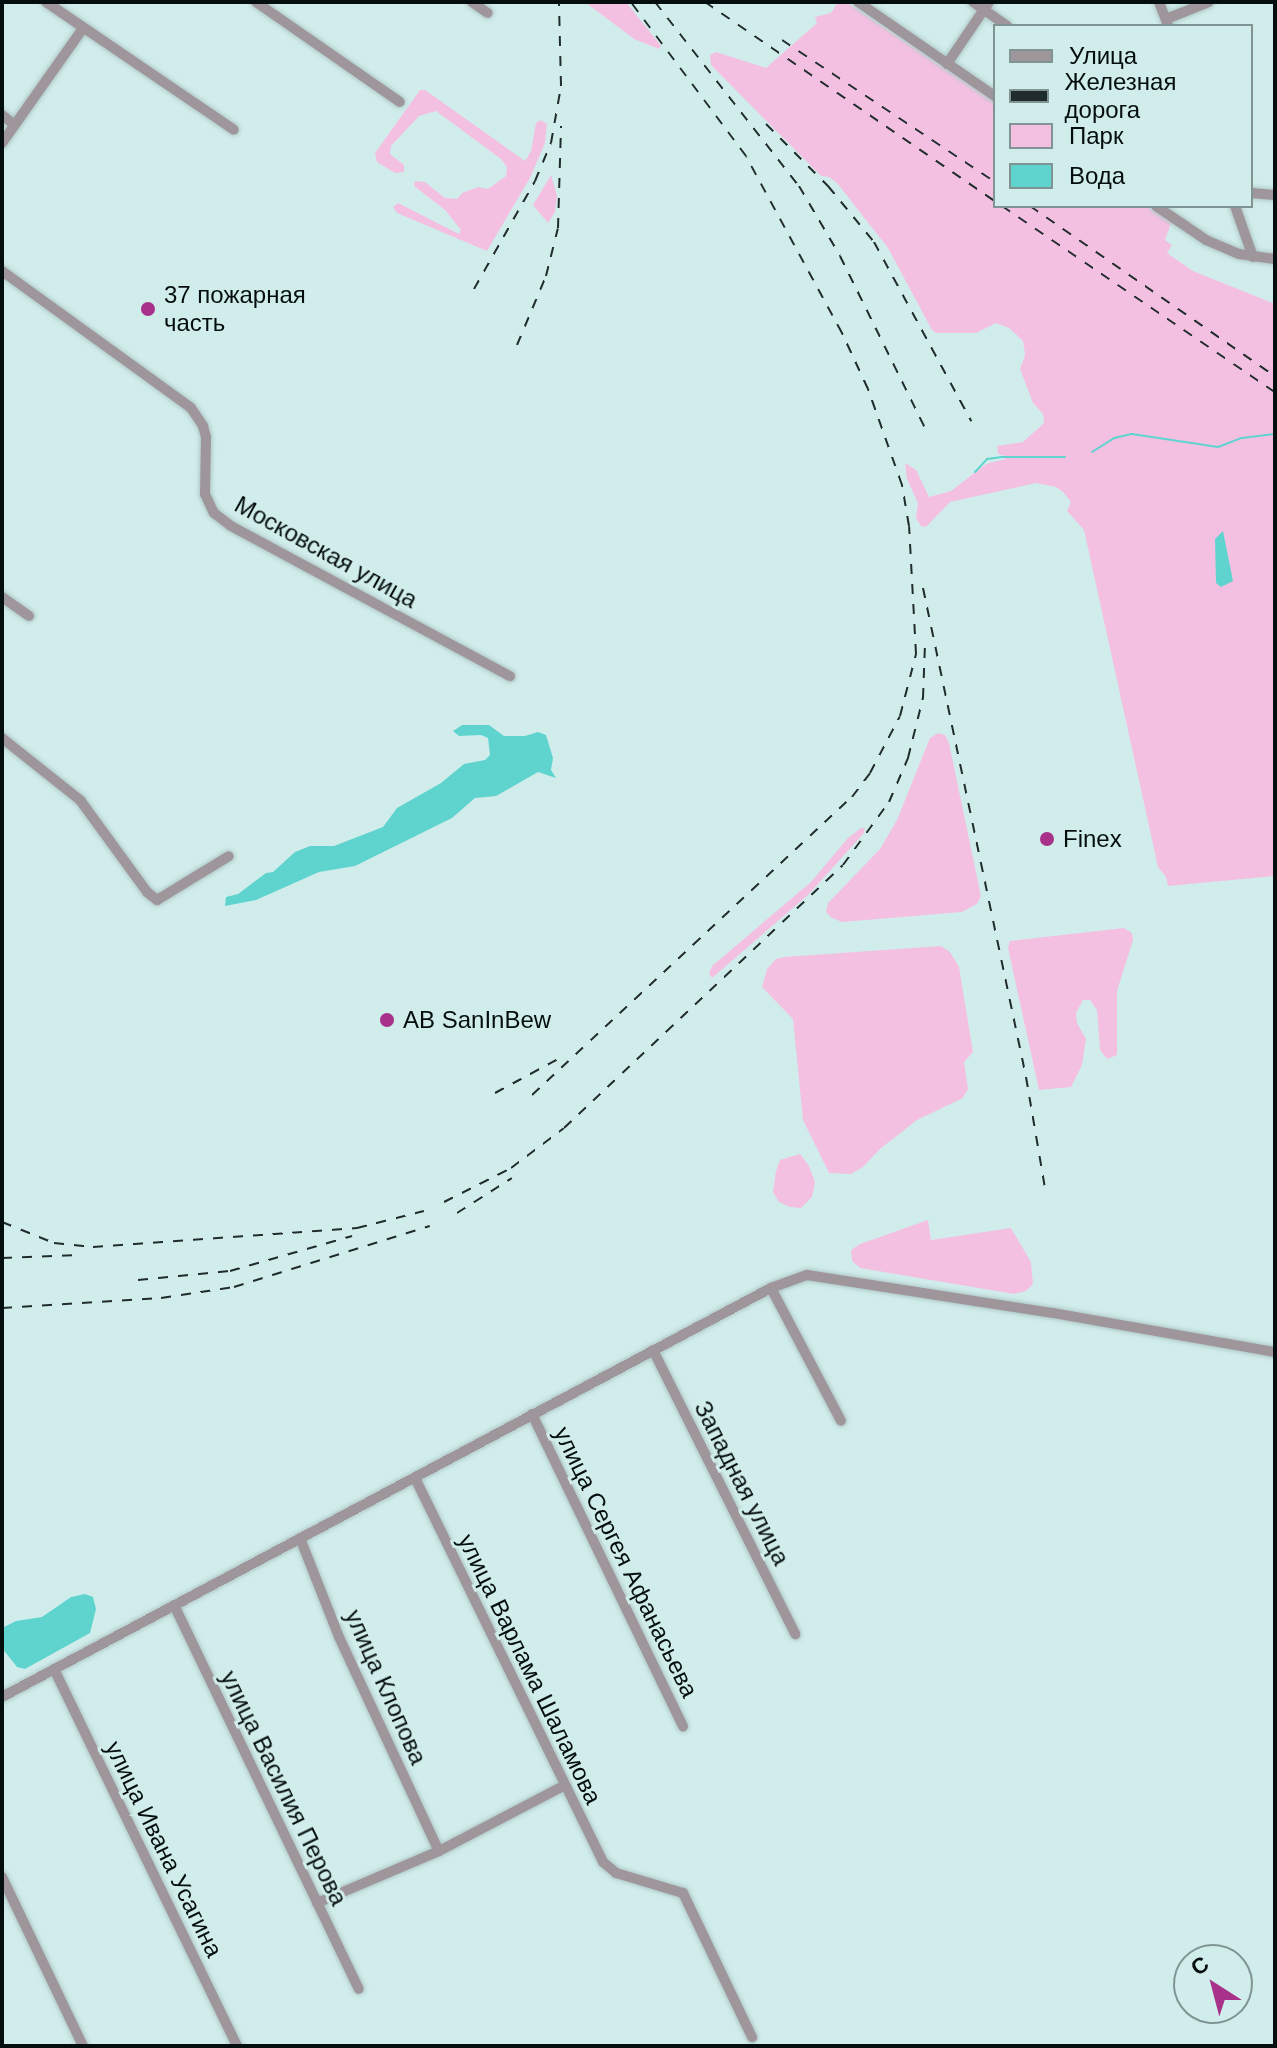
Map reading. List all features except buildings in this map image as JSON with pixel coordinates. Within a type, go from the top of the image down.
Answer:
[{"type":"street","points":[[46,2],[234,130]]},
{"type":"street","points":[[256,2],[400,102]]},
{"type":"street","points":[[472,2],[488,13]]},
{"type":"street","points":[[858,2],[993,95]]},
{"type":"street","points":[[973,2],[987,6],[1005,24]]},
{"type":"street","points":[[1159,2],[1167,22],[1208,2]]},
{"type":"street","points":[[947,64],[987,6]]},
{"type":"street","points":[[2,143],[83,28]]},
{"type":"street","points":[[2,115],[15,125]]},
{"type":"street","points":[[1253,193],[1275,195]]},
{"type":"street","points":[[1159,208],[1206,240],[1253,257],[1275,259]]},
{"type":"street","points":[[1236,208],[1253,257]]},
{"type":"street","name":"Московская улица","points":[[2,271],[191,408],[206,437],[205,494],[214,513],[231,526],[510,676]]},
{"type":"street","points":[[2,597],[29,616]]},
{"type":"street","points":[[2,738],[80,800],[147,892],[157,900],[229,856]]},
{"type":"street","points":[[2,1697],[771,1288],[807,1275],[1275,1352]]},
{"type":"street","points":[[771,1288],[841,1421]]},
{"type":"street","name":"Западная улица","points":[[653,1350],[795,1634]]},
{"type":"street","name":"улица Сергея Афанасьева","points":[[532,1414],[683,1726]]},
{"type":"street","name":"улица Варлама Шаламова","points":[[415,1478],[603,1862],[616,1873],[683,1893],[752,2037]]},
{"type":"street","name":"улица Клопова","points":[[300,1538],[339,1637],[439,1851]]},
{"type":"street","name":"улица Василия Перова","points":[[174,1605],[359,1989]]},
{"type":"street","name":"улица Ивана Усагина","points":[[54,1669],[237,2046]]},
{"type":"street","points":[[317,1903],[439,1851],[565,1785]]},
{"type":"street","points":[[2,1877],[83,2046]]},
{"type":"green space","points":[[585,2],[626,2],[661,46],[659,49],[634,39]]},
{"type":"green space","points":[[838,2],[846,2],[993,102],[993,208],[1149,208],[1171,223],[1165,240],[1172,245],[1167,253],[1193,271],[1275,304],[1275,876],[1168,886],[1166,877],[1158,867],[1084,530],[1067,511],[1071,502],[1063,492],[1056,487],[1036,483],[950,502],[926,527],[921,526],[916,518],[918,503],[907,479],[905,463],[916,470],[929,497],[951,491],[986,464],[1005,459],[1005,456],[998,454],[997,446],[1023,442],[1044,423],[1043,414],[1033,403],[1020,369],[1025,355],[1023,341],[1009,328],[996,323],[976,333],[936,333],[932,330],[888,248],[837,183],[821,176],[711,65],[710,55],[716,52],[766,68],[817,23],[815,17],[831,13]]},
{"type":"green space","points":[[420,90],[425,90],[525,161],[531,151],[536,123],[541,120],[547,124],[545,143],[530,178],[487,251],[397,213],[393,207],[398,203],[459,234],[461,230],[445,210],[414,186],[415,181],[425,182],[445,198],[457,199],[462,193],[478,187],[488,189],[506,176],[507,167],[501,159],[436,111],[419,116],[391,146],[390,154],[404,165],[404,172],[395,173],[377,162],[375,153]]},
{"type":"green space","points":[[551,175],[557,196],[555,212],[548,223],[533,205]]},
{"type":"green space","points":[[938,733],[945,735],[949,743],[981,896],[977,904],[962,912],[842,922],[832,918],[826,912],[828,903],[880,849],[897,820],[930,738]]},
{"type":"green space","points":[[865,828],[864,833],[809,894],[712,978],[709,973],[712,966],[811,882],[848,838]]},
{"type":"green space","points":[[1124,928],[1132,933],[1133,940],[1117,991],[1117,1055],[1107,1059],[1100,1050],[1097,1010],[1090,1000],[1083,1000],[1076,1013],[1077,1023],[1086,1039],[1082,1065],[1071,1087],[1039,1090],[1008,948],[1010,941]]},
{"type":"green space","points":[[941,946],[950,952],[959,967],[973,1052],[964,1062],[968,1089],[963,1098],[917,1120],[880,1149],[863,1167],[851,1174],[829,1173],[803,1120],[793,1019],[762,987],[767,969],[776,959],[784,957]]},
{"type":"green space","points":[[800,1154],[815,1182],[812,1197],[801,1208],[779,1202],[773,1192],[780,1160]]},
{"type":"green space","points":[[928,1220],[931,1240],[1011,1228],[1031,1262],[1033,1284],[1026,1291],[1014,1294],[860,1268],[852,1261],[851,1250],[860,1244]]},
{"type":"water","points":[[1223,531],[1233,581],[1221,587],[1216,583],[1215,539]]},
{"type":"water","points":[[462,725],[489,725],[504,736],[525,736],[538,732],[546,735],[553,758],[551,770],[556,778],[538,772],[496,796],[475,798],[452,818],[355,866],[319,872],[256,900],[225,906],[226,897],[238,894],[266,873],[273,872],[295,852],[310,846],[334,846],[383,827],[397,808],[441,783],[464,764],[485,760],[490,755],[488,738],[481,735],[459,736],[453,731]]},
{"type":"water","points":[[85,1594],[93,1597],[96,1609],[90,1633],[25,1669],[17,1667],[2,1648],[2,1628],[16,1621],[42,1617],[71,1597]]},
{"type":"waterway","points":[[1092,452],[1114,438],[1132,434],[1218,447],[1242,438],[1275,434]]},
{"type":"waterway","points":[[975,472],[987,459],[1065,457]]},
{"type":"railway","points":[[474,289],[535,181],[551,143],[561,86],[559,2]]},
{"type":"railway","points":[[532,1095],[852,797],[870,773],[900,716],[916,654],[909,526],[902,485],[868,389],[842,333],[746,156],[631,2]]},
{"type":"railway","points":[[655,2],[799,186],[840,256],[925,428]]},
{"type":"railway","points":[[705,2],[993,200]]},
{"type":"railway","points":[[782,40],[993,181]]},
{"type":"railway","points":[[766,124],[828,186],[874,242],[971,421]]},
{"type":"railway","points":[[517,345],[546,276],[558,228],[561,126]]},
{"type":"railway","points":[[1005,208],[1275,392]]},
{"type":"railway","points":[[1033,208],[1275,376]]},
{"type":"railway","points":[[923,588],[1026,1077],[1046,1194]]},
{"type":"railway","points":[[444,1202],[511,1168],[564,1128],[843,865],[889,802],[908,758],[923,698],[925,644]]},
{"type":"railway","points":[[495,1093],[560,1058]]},
{"type":"railway","points":[[457,1213],[512,1178]]},
{"type":"railway","points":[[2,1222],[54,1243],[93,1247],[357,1228],[424,1211]]},
{"type":"railway","points":[[2,1308],[161,1298],[234,1287],[430,1226]]},
{"type":"railway","points":[[138,1280],[230,1271],[352,1236]]},
{"type":"railway","points":[[2,1258],[79,1255]]},
{"type":"place","name":"37 пожарная часть","points":[[148,309]]},
{"type":"place","name":"Finex","points":[[1047,839]]},
{"type":"place","name":"AB SanInBew","points":[[387,1020]]}]
